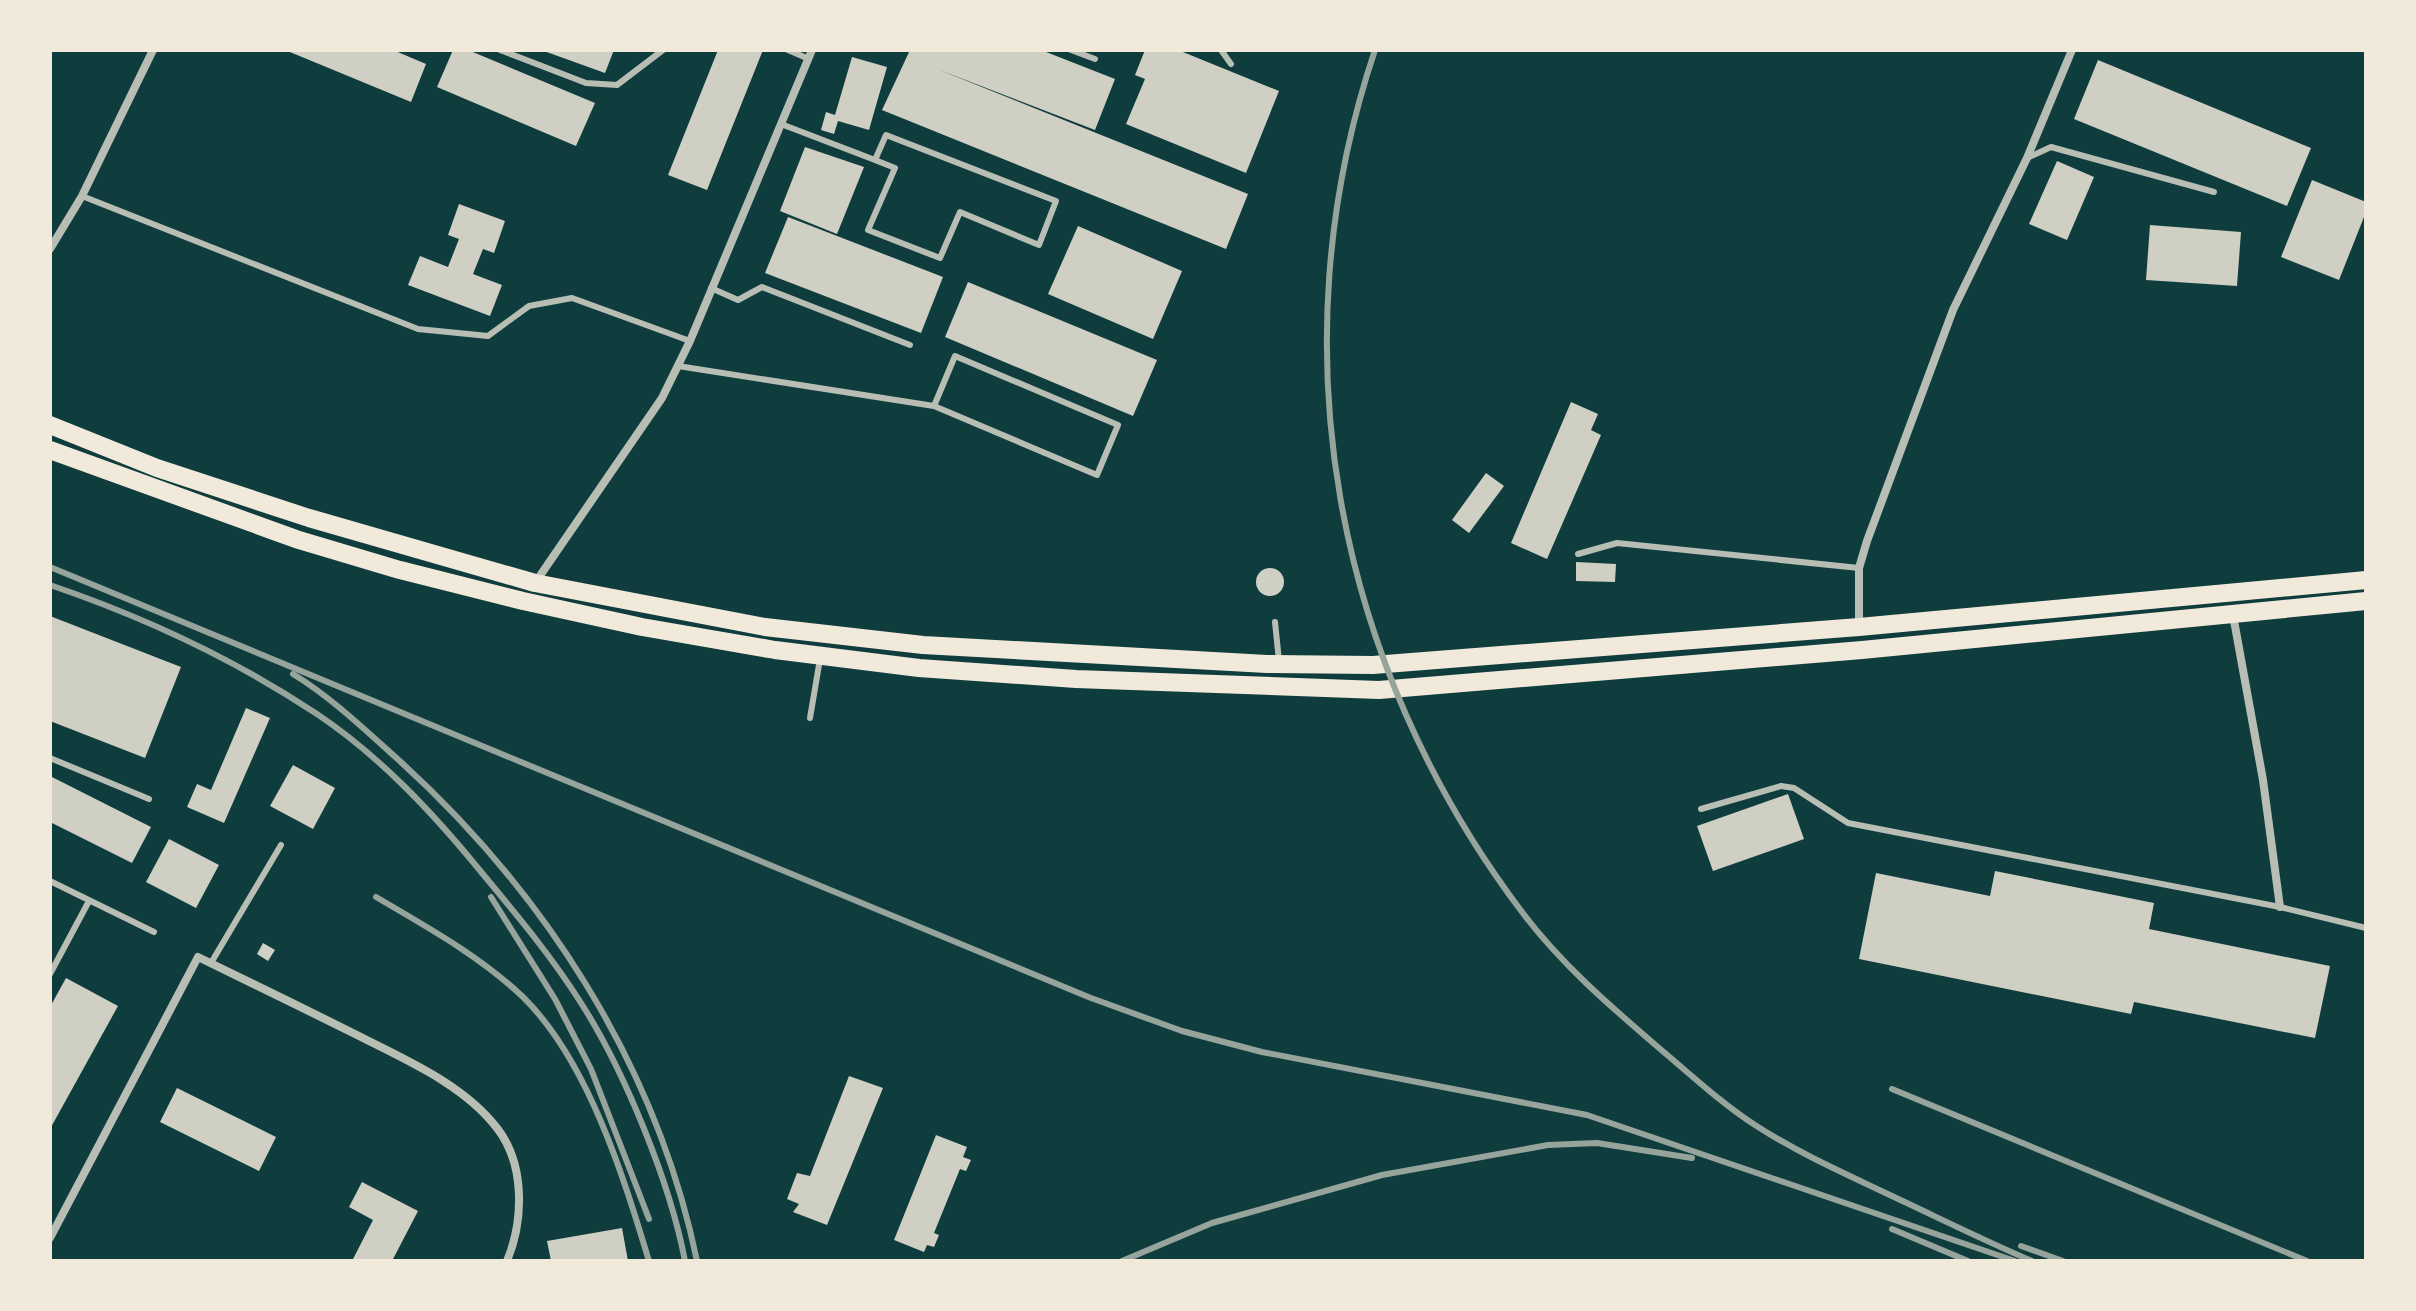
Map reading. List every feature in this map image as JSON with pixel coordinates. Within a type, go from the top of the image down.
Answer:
[{"type":"main road","points":[[50,425],[157,468],[309,518],[535,583],[688,614],[823,635],[938,646],[1280,664],[1468,660],[2366,580]]},
{"type":"main road","points":[[50,450],[296,539],[400,570],[523,601],[703,639],[821,656],[919,668],[1076,679],[1379,690],[1862,650],[2366,601]]},
{"type":"street","points":[[50,249],[82,196],[153,50]]},
{"type":"street","points":[[1859,627],[1859,568],[1953,310],[2027,158],[2072,50]]},
{"type":"street","points":[[523,601],[662,398],[690,341],[811,54]]},
{"type":"street","points":[[2233,614],[2263,780],[2280,907]]},
{"type":"street","points":[[50,1238],[198,957],[421,1068],[477,1107],[498,1129],[516,1171],[517,1229],[507,1261]]},
{"type":"lane","points":[[500,50],[586,83],[617,85],[663,50]]},
{"type":"lane","points":[[788,50],[811,54]]},
{"type":"lane","points":[[1071,50],[1095,59]]},
{"type":"lane","points":[[1221,50],[1231,64]]},
{"type":"lane","points":[[781,124],[895,168],[868,230],[940,258],[960,212],[1039,245],[1056,201],[886,135],[875,160]]},
{"type":"lane","points":[[2027,158],[2051,147],[2214,192]]},
{"type":"lane","points":[[82,196],[418,329],[488,336],[529,306],[572,298],[690,341]]},
{"type":"lane","points":[[711,288],[738,300],[762,287],[910,345]]},
{"type":"lane","points":[[678,366],[934,406],[1097,475],[1118,425],[955,356],[934,406]]},
{"type":"lane","points":[[1578,554],[1617,543],[1859,568]]},
{"type":"lane","points":[[1275,622],[1280,664]]},
{"type":"lane","points":[[810,718],[821,656]]},
{"type":"lane","points":[[50,758],[149,799]]},
{"type":"lane","points":[[1701,809],[1781,786],[1794,788],[1848,823],[2280,907],[2366,928]]},
{"type":"lane","points":[[211,963],[281,845]]},
{"type":"lane","points":[[50,881],[154,932]]},
{"type":"lane","points":[[50,974],[89,901]]},
{"type":"building","points":[[285,50],[393,50],[426,64],[411,102]]},
{"type":"building","points":[[453,50],[468,50],[595,103],[576,146],[437,87]]},
{"type":"building","points":[[541,50],[614,50],[605,73]]},
{"type":"building","points":[[718,50],[763,50],[707,190],[668,175]]},
{"type":"building","points":[[910,50],[1041,50],[1115,79],[1095,130],[937,69],[1248,194],[1226,249],[882,110]]},
{"type":"building","points":[[1145,50],[1178,50],[1279,91],[1246,173],[1126,124],[1145,79],[1135,75]]},
{"type":"building","points":[[852,57],[887,67],[869,130],[838,121],[834,134],[821,130],[826,112],[835,115]]},
{"type":"building","points":[[2098,60],[2311,148],[2287,206],[2074,119]]},
{"type":"building","points":[[805,147],[864,167],[837,234],[780,211]]},
{"type":"building","points":[[2057,161],[2094,177],[2067,240],[2029,224]]},
{"type":"building","points":[[2312,180],[2366,202],[2366,212],[2339,280],[2281,257]]},
{"type":"building","points":[[459,204],[505,221],[494,253],[483,249],[473,274],[502,285],[490,316],[408,285],[420,256],[448,267],[459,239],[448,235]]},
{"type":"building","points":[[788,217],[943,277],[921,333],[765,273]]},
{"type":"building","points":[[2150,225],[2241,232],[2237,286],[2146,280]]},
{"type":"building","points":[[1078,226],[1182,271],[1153,339],[1048,294]]},
{"type":"building","points":[[968,282],[1157,360],[1133,416],[945,337]]},
{"type":"building","points":[[1571,402],[1598,414],[1591,430],[1601,435],[1547,559],[1511,543]]},
{"type":"building","points":[[1486,473],[1504,486],[1469,533],[1452,520]]},
{"type":"building","points":[[1576,562],[1616,564],[1615,582],[1576,581]]},
{"type":"building","points":[[1270,568],[1280,572],[1284,582],[1280,592],[1270,596],[1260,592],[1256,582],[1260,572]]},
{"type":"building","points":[[50,616],[181,667],[145,758],[50,721]]},
{"type":"building","points":[[246,708],[270,718],[224,823],[187,807],[197,784],[211,790]]},
{"type":"building","points":[[293,765],[335,788],[313,829],[270,806]]},
{"type":"building","points":[[50,776],[151,827],[132,863],[50,822]]},
{"type":"building","points":[[1788,794],[1804,839],[1713,871],[1697,826]]},
{"type":"building","points":[[169,839],[219,865],[196,908],[146,882]]},
{"type":"building","points":[[1995,871],[2154,903],[2149,929],[2330,966],[2315,1038],[2134,1002],[2131,1014],[1859,959],[1876,873],[1990,896]]},
{"type":"building","points":[[263,943],[275,950],[268,961],[257,954]]},
{"type":"building","points":[[66,978],[118,1006],[50,1129],[50,1007]]},
{"type":"building","points":[[849,1076],[883,1088],[827,1225],[793,1212],[799,1204],[787,1199],[797,1173],[810,1176]]},
{"type":"building","points":[[177,1088],[276,1137],[259,1171],[160,1122]]},
{"type":"building","points":[[936,1135],[967,1147],[963,1157],[971,1160],[966,1171],[960,1169],[934,1233],[939,1235],[934,1247],[927,1245],[924,1252],[894,1240]]},
{"type":"building","points":[[362,1182],[418,1211],[392,1261],[352,1261],[373,1220],[349,1207]]},
{"type":"building","points":[[622,1228],[628,1261],[551,1261],[547,1241]]},
{"type":"railway","points":[[1375,50],[1345,162],[1329,275],[1328,388],[1340,499],[1367,608],[1406,714],[1458,816],[1522,912],[1553,949],[1622,1016],[1730,1107],[1805,1154],[2032,1261]]},
{"type":"railway","points":[[50,567],[1091,998],[1182,1031],[1262,1052],[1587,1115],[2015,1261]]},
{"type":"railway","points":[[50,585],[188,641],[286,694],[363,749],[426,808],[534,936],[597,1030],[629,1093],[657,1162],[685,1261]]},
{"type":"railway","points":[[293,674],[357,722],[446,806],[497,862],[544,921],[622,1049],[653,1117],[678,1188],[697,1261]]},
{"type":"railway","points":[[376,897],[489,968],[523,997],[546,1023],[585,1086],[601,1121],[649,1261]]},
{"type":"railway","points":[[491,897],[555,999],[591,1069],[649,1219]]},
{"type":"railway","points":[[1892,1089],[2307,1261]]},
{"type":"railway","points":[[1122,1261],[1212,1223],[1382,1175],[1548,1145],[1597,1143],[1692,1158]]},
{"type":"railway","points":[[1892,1229],[1968,1261]]},
{"type":"railway","points":[[2021,1246],[2063,1261]]}]
